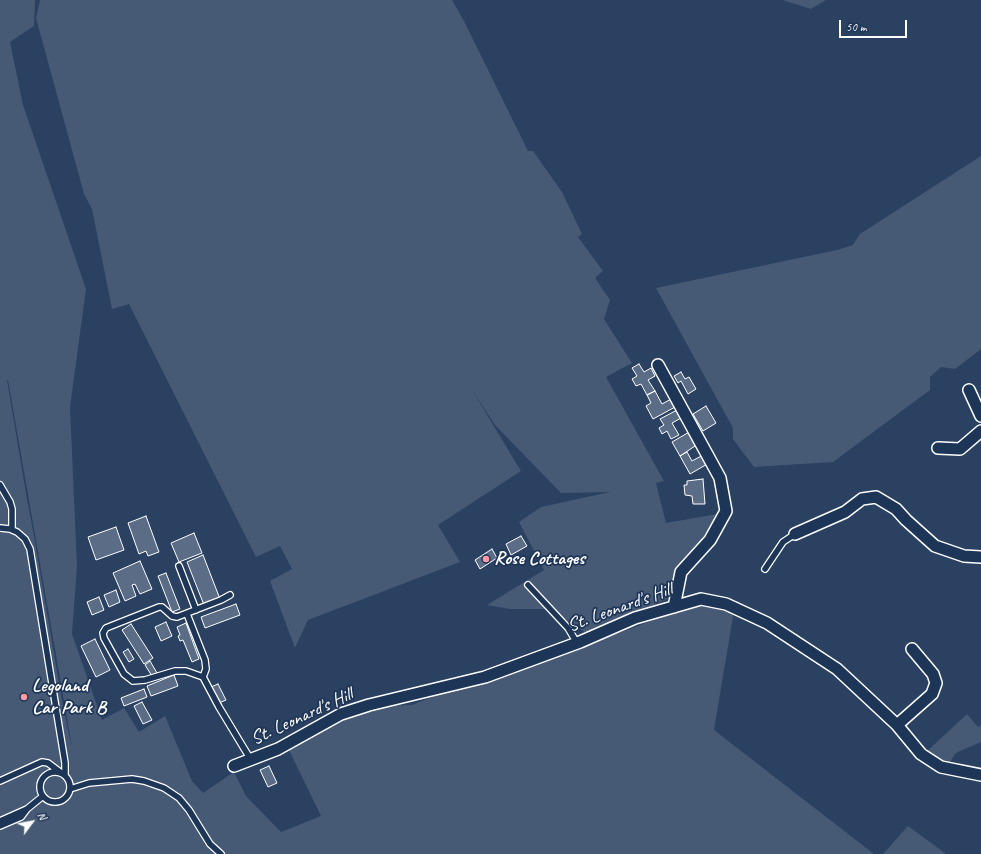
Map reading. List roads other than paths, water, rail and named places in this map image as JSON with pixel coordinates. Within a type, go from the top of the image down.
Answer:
[{"type":"street","points":[[658,365],[720,478],[726,511],[710,540],[681,572],[674,607]]},
{"type":"street","points":[[969,390],[981,416]]},
{"type":"street","points":[[938,448],[960,449],[981,431]]},
{"type":"street","points":[[795,534],[845,512],[862,498],[876,497],[896,509],[935,546],[964,556],[981,557]]},
{"type":"street","name":"St. Leonard's Hill","points":[[234,766],[278,749],[341,714],[485,677],[577,643],[636,618],[701,599],[726,604],[767,623],[837,669],[897,725],[921,754],[942,767],[981,775]]},
{"type":"street","points":[[897,725],[932,694],[936,683],[933,674],[912,649]]},
{"type":"lane","points":[[0,485],[10,502],[12,509],[12,529]]},
{"type":"lane","points":[[0,528],[12,529],[25,539],[30,548],[65,763],[62,774]]},
{"type":"lane","points":[[766,569],[783,542],[795,534]]},
{"type":"lane","points":[[179,566],[196,610]]},
{"type":"lane","points":[[528,585],[568,628],[577,643]]},
{"type":"lane","points":[[230,594],[221,600],[177,617],[172,616],[162,607],[159,607],[106,628],[103,633],[104,638],[124,674],[133,681],[145,680],[175,671],[186,671],[203,676],[219,707],[251,760]]},
{"type":"lane","points":[[187,614],[205,660],[206,669],[203,676]]},
{"type":"lane","points":[[0,781],[42,762],[48,763],[62,774],[70,784],[70,789],[66,798],[61,800],[51,801],[43,796],[40,786],[41,780],[45,776],[55,772],[62,774]]},
{"type":"lane","points":[[70,789],[89,783],[132,778],[164,788],[179,798],[210,844],[221,854]]},
{"type":"lane","points":[[0,826],[21,817],[28,808],[43,796]]},
{"type":"lane","points":[[0,821],[28,808]]},
{"type":"place","name":"Rose Cottages","points":[[486,559]]},
{"type":"place","name":"Legoland Car Park B","points":[[24,697]]}]
